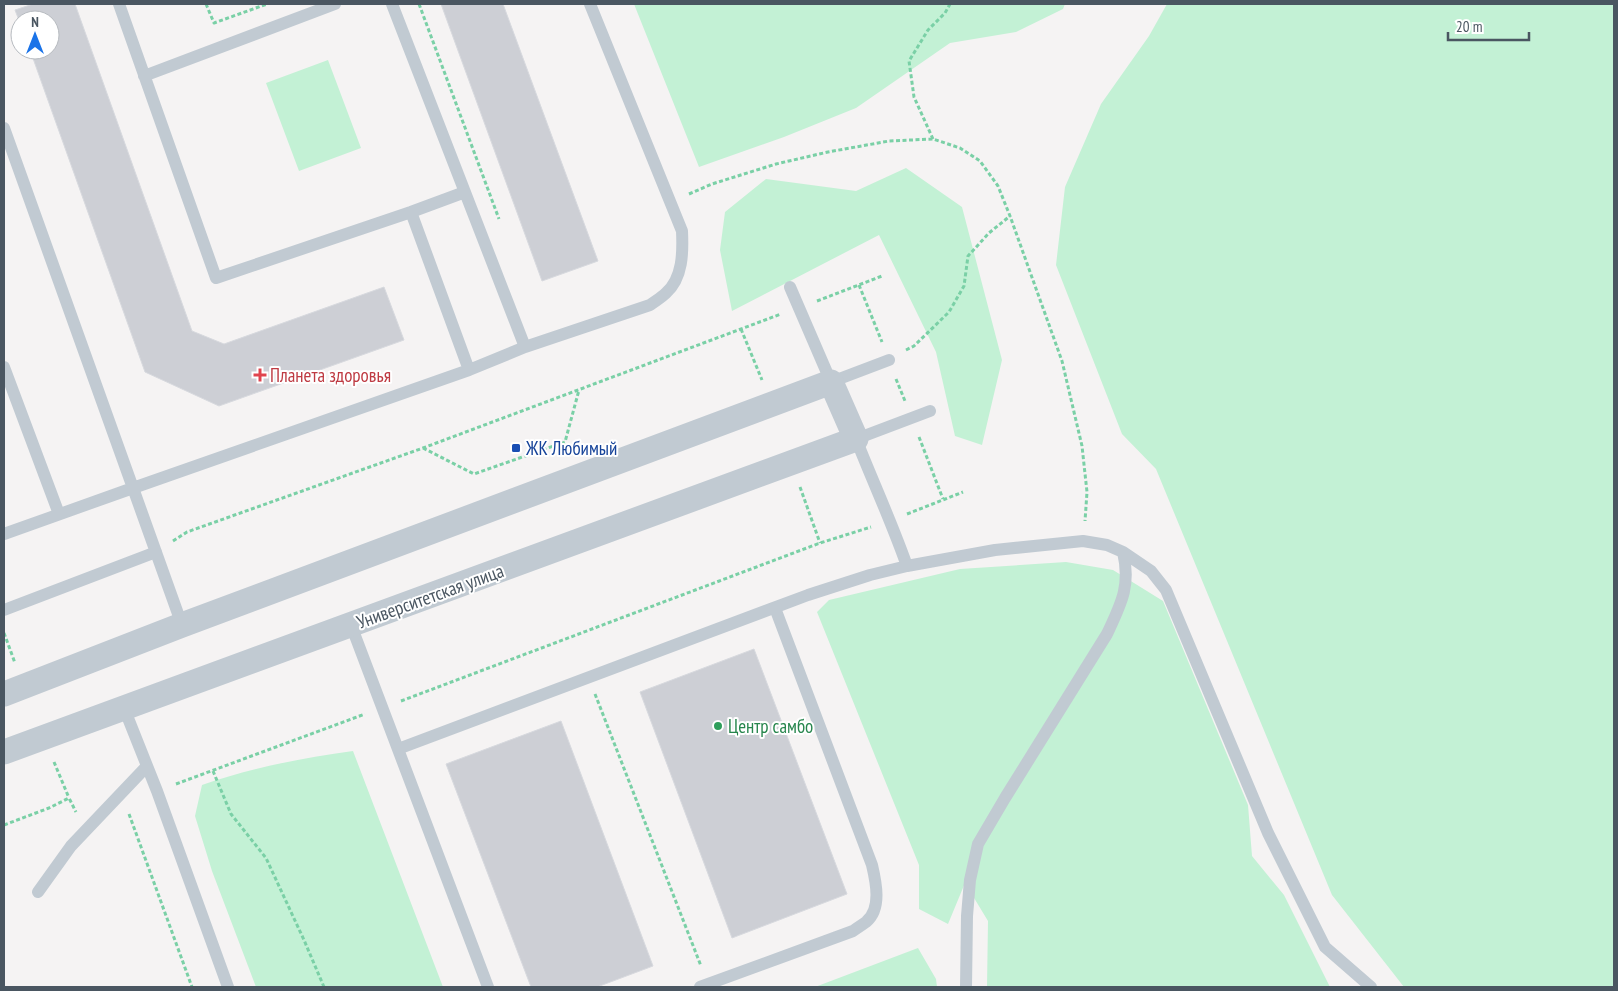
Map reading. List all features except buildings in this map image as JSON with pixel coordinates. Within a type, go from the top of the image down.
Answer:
[{"type":"street","points":[[4,694],[182,625],[831,382],[856,439]]},
{"type":"street","name":"Университетская улица","points":[[4,752],[856,439]]},
{"type":"lane","points":[[119,4],[216,278],[465,192]]},
{"type":"lane","points":[[144,76],[336,4]]},
{"type":"lane","points":[[392,4],[525,347]]},
{"type":"lane","points":[[4,534],[469,370],[525,347],[650,305],[668,292],[679,273],[683,252],[682,231],[590,4]]},
{"type":"lane","points":[[4,128],[7,150],[182,625]]},
{"type":"lane","points":[[411,212],[469,370]]},
{"type":"lane","points":[[790,287],[831,382],[889,360]]},
{"type":"lane","points":[[4,367],[59,514]]},
{"type":"lane","points":[[907,566],[856,439],[930,411]]},
{"type":"lane","points":[[398,749],[808,594],[870,575],[907,566],[995,550],[1083,541],[1107,546],[1123,552],[1151,571],[1166,590],[1268,833],[1325,947],[1371,987]]},
{"type":"lane","points":[[4,610],[156,552]]},
{"type":"lane","points":[[966,987],[966,916],[970,880],[978,844],[1107,634],[1120,605],[1126,582],[1123,552]]},
{"type":"lane","points":[[704,986],[853,931],[868,921],[876,904],[877,884],[872,865],[775,608]]},
{"type":"lane","points":[[351,625],[488,987]]},
{"type":"lane","points":[[124,708],[157,791],[228,987]]},
{"type":"lane","points":[[38,892],[70,846],[147,766]]},
{"type":"path","points":[[206,4],[214,23],[268,4]]},
{"type":"path","points":[[419,4],[503,228]]},
{"type":"path","points":[[933,139],[914,97],[909,61],[928,30],[945,13],[950,4]]},
{"type":"path","points":[[670,202],[712,184],[776,164],[889,141],[933,139],[960,148],[980,161],[998,186],[1062,360],[1082,446],[1087,492],[1083,541]]},
{"type":"path","points":[[889,360],[914,346],[949,312],[964,286],[968,256],[989,233],[1010,216]]},
{"type":"path","points":[[156,552],[187,532],[423,448],[882,276]]},
{"type":"path","points":[[859,285],[943,499]]},
{"type":"path","points":[[741,328],[772,405]]},
{"type":"path","points":[[423,448],[474,474],[566,442],[579,389]]},
{"type":"path","points":[[792,463],[820,543]]},
{"type":"path","points":[[157,791],[820,543],[889,521],[963,492]]},
{"type":"path","points":[[589,677],[704,986]]},
{"type":"path","points":[[213,771],[231,814],[266,858],[324,987]]},
{"type":"path","points":[[4,824],[50,808]]},
{"type":"path","points":[[128,811],[192,987]]},
{"type":"green space","points":[[634,4],[1065,4],[1063,9],[1016,32],[950,43],[856,108],[784,137],[699,167]]},
{"type":"green space","points":[[1167,4],[1614,4],[1614,987],[1404,987],[1332,895],[1156,469],[1122,434],[1056,265],[1065,187],[1101,104],[1149,36]]},
{"type":"green space","points":[[328,60],[361,148],[299,171],[266,83]]},
{"type":"green space","points":[[906,168],[962,207],[1002,360],[982,445],[955,436],[936,352],[879,235],[732,311],[720,250],[725,212],[766,179],[856,191]]},
{"type":"green space","points":[[1066,562],[1113,570],[1163,601],[1248,805],[1252,856],[1284,895],[1330,987],[987,987],[988,921],[965,883],[948,924],[919,909],[919,865],[817,612],[829,600],[960,569]]},
{"type":"green space","points":[[353,751],[443,987],[256,987],[212,871],[195,816],[202,785],[276,764]]},
{"type":"green space","points":[[918,948],[936,979],[937,987],[815,987]]},
{"type":"place","name":"Планета здоровья","points":[[260,375]]},
{"type":"place","name":"ЖК Любимый","points":[[516,448]]},
{"type":"place","name":"Центр самбо","points":[[718,726]]}]
